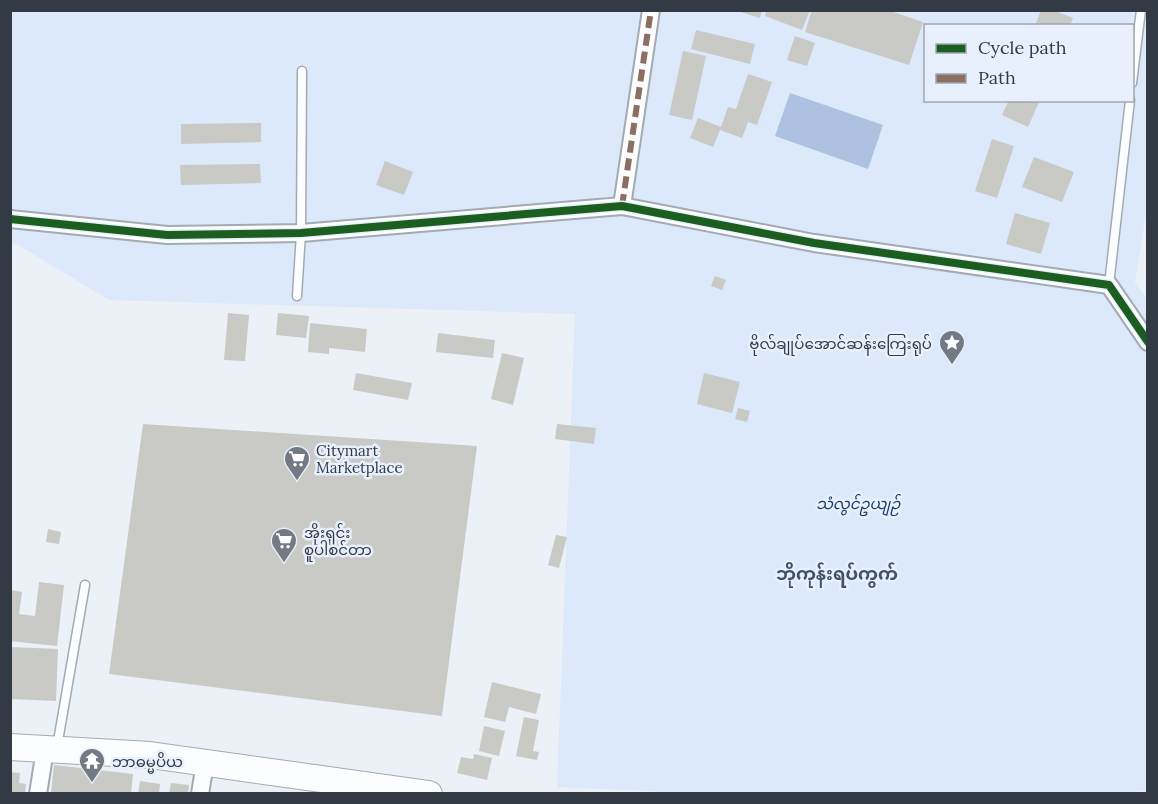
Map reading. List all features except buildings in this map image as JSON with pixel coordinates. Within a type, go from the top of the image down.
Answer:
[{"type":"main road","points":[[10,747],[150,755],[422,793]]},
{"type":"street","points":[[622,206],[651,10]]},
{"type":"street","points":[[10,219],[167,235],[301,232],[622,206],[814,243],[1109,285],[1148,342]]},
{"type":"street","points":[[38,794],[51,750]]},
{"type":"street","points":[[200,794],[205,763]]},
{"type":"lane","points":[[1134,67],[1141,10]]},
{"type":"lane","points":[[297,296],[301,232],[302,71]]},
{"type":"lane","points":[[1109,285],[1130,102]]},
{"type":"lane","points":[[51,750],[67,698],[85,585]]},
{"type":"green space","name":"သံလွင်ဥယျဉ်","points":[[11,11],[1129,11],[1148,20],[1147,208],[1135,282],[1148,300],[1147,791],[1110,794],[710,794],[557,787],[575,314],[109,300],[18,245],[11,244]]},
{"type":"water","points":[[790,93],[883,125],[868,169],[775,136]]},
{"type":"marked path","points":[[622,206],[651,10]]},
{"type":"cycle path","points":[[10,219],[167,235],[301,233],[622,206],[814,243],[1109,285],[1148,342]]},
{"type":"place","name":"ဗိုလ်ချုပ်အောင်ဆန်းကြေးရုပ်","points":[[952,366]]},
{"type":"place","name":"Citymart Marketplace","points":[[297,482]]},
{"type":"place","name":"အိုးရှင်း စူပါစင်တာ","points":[[284,564]]},
{"type":"place","name":"ဘာဓမ္မပိယ","points":[[92,784]]},
{"type":"district","name":"ဘိုကုန်းရပ်ကွက်","points":[[837,573]]}]
